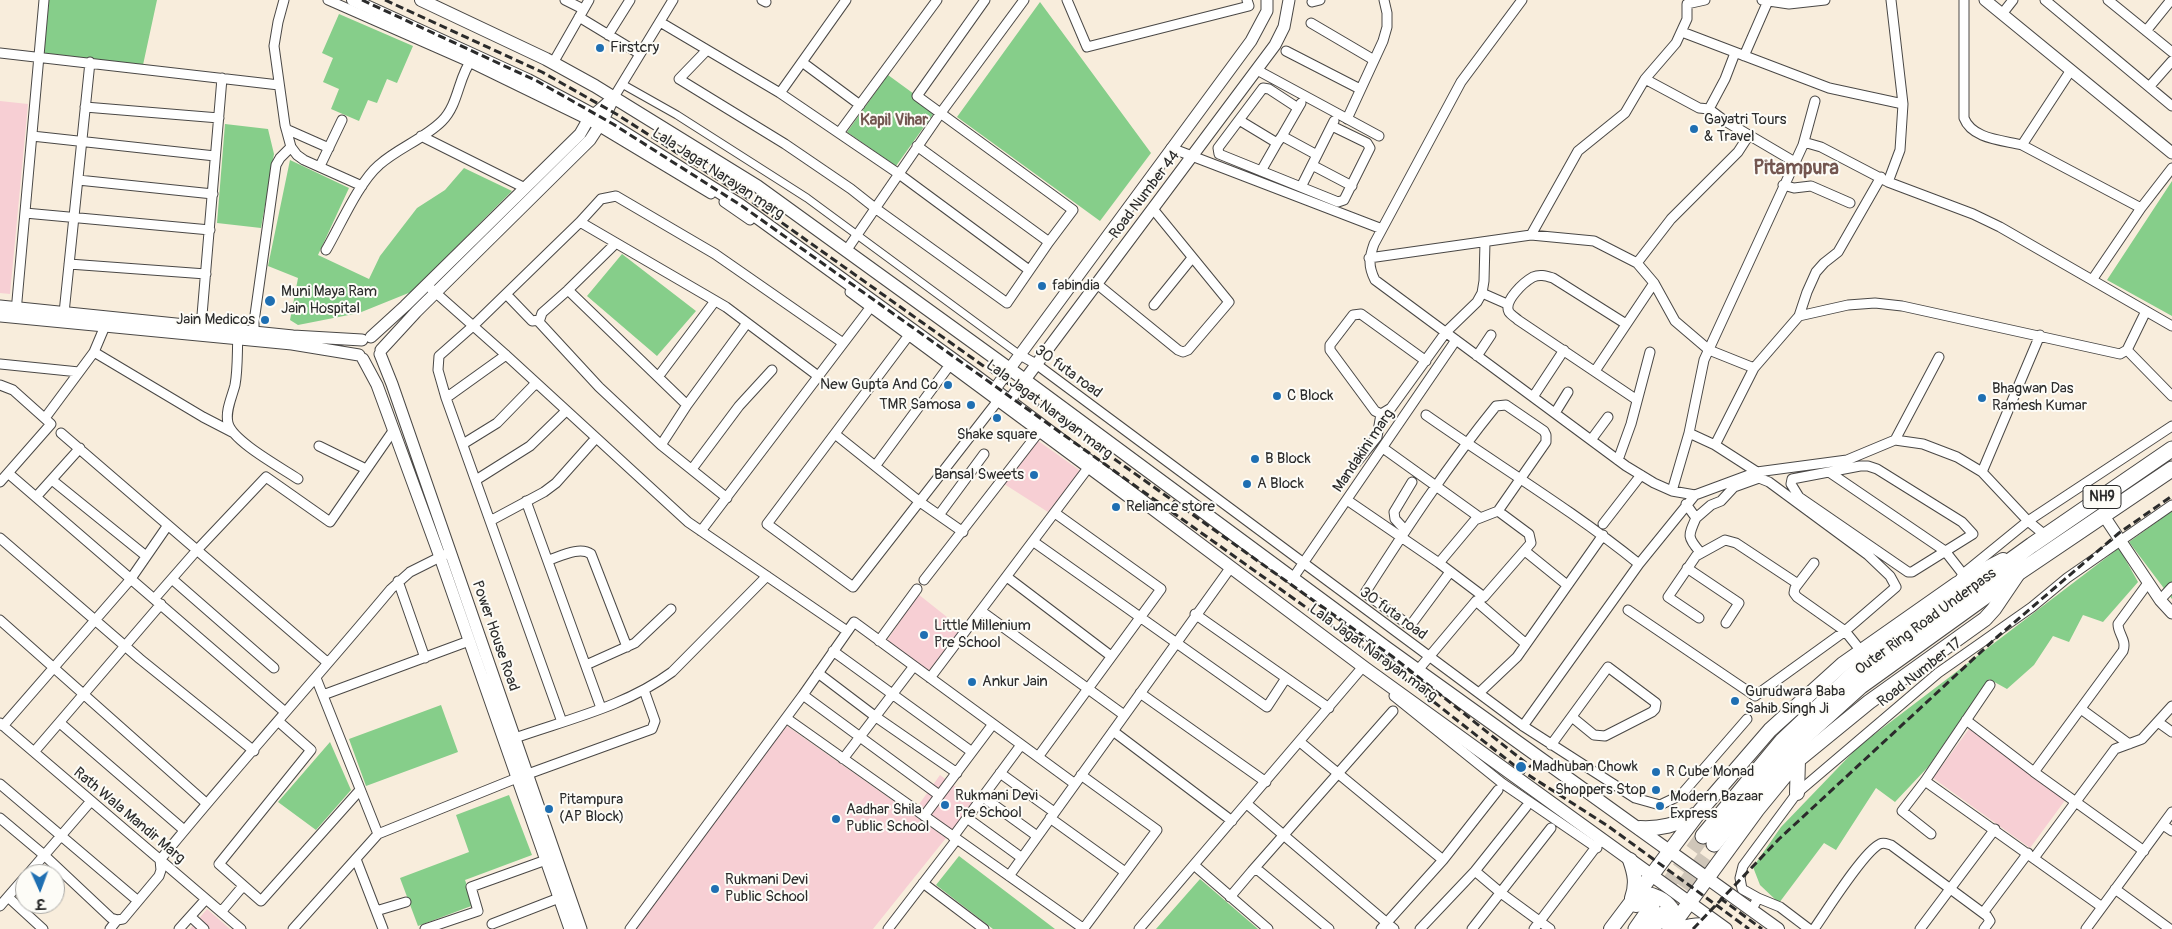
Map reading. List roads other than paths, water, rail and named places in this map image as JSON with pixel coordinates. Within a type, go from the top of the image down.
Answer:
[{"type":"highway","name":"NH9","points":[[2032,545],[2172,449]]},
{"type":"highway","name":"Outer Ring Road Underpass","points":[[2032,545],[1854,674],[1782,741],[1709,840],[1790,750],[1861,686],[2018,573],[2172,469]]},
{"type":"highway","points":[[1636,929],[1658,910],[1652,929]]},
{"type":"main road","name":"Lala Jagat Narayan marg","points":[[353,0],[472,59],[528,80],[740,205],[1599,843],[1630,860],[1726,929]]},
{"type":"main road","name":"Lala Jagat Narayan marg","points":[[421,0],[554,63],[614,97],[757,186],[1010,369],[1418,670],[1708,878],[1755,903],[1778,929]]},
{"type":"main road","points":[[1611,929],[1700,811],[1770,730],[1843,664],[1960,579],[2032,545]]},
{"type":"main road","points":[[1669,929],[1757,810],[1798,760],[1869,702],[1985,619],[2018,573]]},
{"type":"main road","points":[[1797,793],[1798,760]]},
{"type":"main road","points":[[1640,828],[1659,829],[1681,822],[1700,811]]},
{"type":"main road","points":[[1630,860],[1635,873],[1636,887],[1632,902]]},
{"type":"main road","points":[[1618,929],[1648,894],[1655,896],[1672,908],[1673,914],[1669,929]]},
{"type":"main road","points":[[1680,929],[1690,925],[1706,924],[1720,929]]},
{"type":"street","points":[[16,313],[44,0]]},
{"type":"street","points":[[284,0],[274,46],[286,129],[291,147],[304,160],[362,186]]},
{"type":"street","points":[[326,250],[362,186],[377,166],[442,120],[451,109],[472,59],[328,0]]},
{"type":"street","points":[[565,0],[584,9]]},
{"type":"street","points":[[554,63],[588,0]]},
{"type":"street","points":[[608,35],[630,0]]},
{"type":"street","points":[[0,316],[16,313],[64,313],[201,327],[374,359],[431,289],[525,188],[595,120],[614,97],[673,0]]},
{"type":"street","points":[[780,93],[846,0]]},
{"type":"street","points":[[839,133],[936,0]]},
{"type":"street","points":[[707,50],[680,79],[785,144],[851,189],[1006,303],[1073,210],[917,96],[985,0]]},
{"type":"street","points":[[846,250],[940,114],[1024,0]]},
{"type":"street","points":[[1067,0],[1086,47],[1249,6],[1248,0]]},
{"type":"street","name":"Road Number 44","points":[[1001,397],[1010,369],[1251,41],[1267,11],[1267,0]]},
{"type":"street","name":"Road Number 44","points":[[1001,397],[1025,380],[1257,70],[1275,45],[1284,27],[1289,0]]},
{"type":"street","points":[[1347,119],[1383,42],[1387,27],[1384,0]]},
{"type":"street","points":[[1531,235],[1578,151],[1625,113],[1645,80],[1676,43],[1687,18],[1687,4],[1705,0]]},
{"type":"street","points":[[1709,109],[1739,55],[1765,1],[1796,4],[1825,0]]},
{"type":"street","points":[[1715,445],[1754,368],[1799,316],[1816,272],[1838,252],[1884,180],[1900,150],[1903,104],[1891,0]]},
{"type":"street","points":[[1964,0],[1964,118],[1968,128],[1977,134],[2022,145],[2141,208]]},
{"type":"street","points":[[1985,0],[2172,153]]},
{"type":"street","points":[[2002,14],[2013,0]]},
{"type":"street","points":[[2046,0],[2172,106]]},
{"type":"street","points":[[2108,0],[2172,52]]},
{"type":"street","points":[[2119,8],[2126,0]]},
{"type":"street","points":[[2146,30],[2171,0]]},
{"type":"street","points":[[1519,1],[1461,82],[1382,229],[1369,258],[1369,269],[1375,280],[1398,299],[1446,332],[1618,460],[1641,475],[1672,491],[1695,495]]},
{"type":"street","points":[[578,17],[640,54]]},
{"type":"street","points":[[660,22],[780,93],[899,174],[1029,270]]},
{"type":"street","points":[[1311,23],[1374,60]]},
{"type":"street","points":[[1682,32],[1837,91],[1903,104]]},
{"type":"street","points":[[1286,51],[1360,89]]},
{"type":"street","points":[[0,53],[40,56],[280,85]]},
{"type":"street","points":[[2149,87],[2172,61]]},
{"type":"street","points":[[64,313],[90,62]]},
{"type":"street","points":[[802,62],[860,105]]},
{"type":"street","points":[[1257,70],[1379,136]]},
{"type":"street","points":[[2022,145],[2071,70]]},
{"type":"street","points":[[201,327],[222,78]]},
{"type":"street","points":[[1645,80],[1699,108],[1709,109],[1793,161]]},
{"type":"street","points":[[622,84],[676,115],[807,198],[1020,355]]},
{"type":"street","points":[[1298,108],[1269,89],[1263,88],[1218,148],[1219,154],[1338,202],[1344,200],[1370,148],[1367,143],[1332,126]]},
{"type":"street","points":[[1261,171],[1305,96]]},
{"type":"street","points":[[1672,491],[1689,433],[1704,360],[1793,161],[1803,145],[1815,101]]},
{"type":"street","points":[[85,108],[219,118]]},
{"type":"street","points":[[1301,187],[1338,115]]},
{"type":"street","points":[[320,166],[342,120]]},
{"type":"street","points":[[361,357],[357,349],[366,338],[431,289],[590,140],[595,120]]},
{"type":"street","points":[[1240,120],[1280,140],[1317,154]]},
{"type":"street","points":[[286,129],[329,148]]},
{"type":"street","points":[[1637,263],[1671,219],[1738,152],[1749,135]]},
{"type":"street","points":[[32,136],[215,156]]},
{"type":"street","points":[[421,136],[525,188]]},
{"type":"street","points":[[1803,145],[1807,143],[1822,147],[1884,180],[1991,222],[2172,326]]},
{"type":"street","points":[[918,146],[1049,242]]},
{"type":"street","points":[[254,332],[276,165],[291,147]]},
{"type":"street","points":[[1171,148],[1382,229]]},
{"type":"street","points":[[1312,165],[1352,186]]},
{"type":"street","points":[[2092,280],[2141,208],[2172,168]]},
{"type":"street","points":[[78,180],[213,194]]},
{"type":"street","points":[[1783,185],[1794,188],[1811,186],[1850,203]]},
{"type":"street","points":[[562,722],[446,398],[437,360],[442,353],[474,326],[602,199],[616,196],[715,254],[843,343]]},
{"type":"street","points":[[1097,284],[1178,350],[1184,352],[1199,338],[1229,302],[1153,209]]},
{"type":"street","points":[[25,213],[210,230]]},
{"type":"street","points":[[580,222],[715,301],[818,376]]},
{"type":"street","points":[[1369,258],[1531,235],[1594,240],[1637,263],[1654,283],[1675,321],[1709,350],[1754,368]]},
{"type":"street","points":[[1426,361],[1361,314],[1353,315],[1332,341],[1330,350],[1375,411],[1380,414],[1387,412],[1400,398],[1426,361],[1446,332],[1477,302],[1482,293],[1484,281],[1485,242]]},
{"type":"street","points":[[616,243],[568,290],[542,312],[539,320],[541,325],[600,387],[661,445],[726,498]]},
{"type":"street","points":[[1154,305],[1192,258]]},
{"type":"street","points":[[69,264],[206,274]]},
{"type":"street","points":[[1626,324],[1553,278],[1542,275],[1533,278],[1510,298],[1507,304],[1509,312],[1518,320],[1637,400]]},
{"type":"street","points":[[1595,371],[1654,283]]},
{"type":"street","points":[[431,289],[688,522],[847,631]]},
{"type":"street","points":[[568,290],[686,405]]},
{"type":"street","points":[[1482,293],[1507,304]]},
{"type":"street","points":[[506,294],[532,321],[539,320]]},
{"type":"street","points":[[658,377],[715,301]]},
{"type":"street","points":[[701,531],[872,304],[908,335],[949,366],[1001,397],[853,587],[767,524],[908,335]]},
{"type":"street","points":[[1799,316],[1848,305],[1888,304],[2015,332],[2040,335],[2120,354],[2127,350],[2146,311]]},
{"type":"street","points":[[0,306],[16,313],[105,326],[238,335],[254,332],[366,338],[379,343],[380,352]]},
{"type":"street","points":[[661,445],[686,405],[747,323]]},
{"type":"street","points":[[45,418],[94,352],[105,326]]},
{"type":"street","points":[[232,432],[228,423],[228,413],[235,383],[238,335]]},
{"type":"street","points":[[1982,472],[2040,335]]},
{"type":"street","points":[[1477,356],[1491,336]]},
{"type":"street","name":"Mandakini marg","points":[[1293,578],[1456,340]]},
{"type":"street","points":[[1533,397],[1564,350]]},
{"type":"street","points":[[2127,350],[2172,396]]},
{"type":"street","points":[[94,352],[203,417],[232,432],[298,479]]},
{"type":"street","name":"Power House Road","points":[[380,352],[445,554],[469,641],[522,776],[576,928]]},
{"type":"street","points":[[1618,460],[1650,352]]},
{"type":"street","points":[[446,398],[506,355]]},
{"type":"street","name":"30 futa road","points":[[1020,355],[1036,364],[1302,564],[1523,726],[1635,798],[1660,805],[1672,801],[1688,788],[1747,720]]},
{"type":"street","name":"Power House Road","points":[[361,357],[377,385],[393,431],[445,554],[515,738],[522,776],[546,860],[559,898],[576,928]]},
{"type":"street","points":[[1895,440],[1939,357]]},
{"type":"street","points":[[0,364],[79,372]]},
{"type":"street","points":[[876,465],[949,366]]},
{"type":"street","points":[[692,469],[739,406],[772,370]]},
{"type":"street","points":[[463,444],[497,423],[536,383]]},
{"type":"street","points":[[0,396],[4,387],[12,390],[51,424],[0,482]]},
{"type":"street","points":[[1555,413],[1568,392]]},
{"type":"street","points":[[1400,398],[1412,405]]},
{"type":"street","points":[[1439,563],[1470,525],[1479,517],[1498,511],[1546,442],[1546,435],[1539,426],[1506,405],[1496,406],[1466,443],[1364,593],[1410,626],[1450,572]]},
{"type":"street","points":[[476,480],[530,446],[566,411]]},
{"type":"street","points":[[1356,464],[1377,437],[1380,414]]},
{"type":"street","points":[[1426,415],[1603,535],[1639,564]]},
{"type":"street","points":[[1591,440],[1608,417]]},
{"type":"street","points":[[1829,472],[1945,551],[1960,579],[2028,521],[2172,426]]},
{"type":"street","points":[[924,580],[1041,429],[1088,468],[1229,569],[1009,876]]},
{"type":"street","points":[[34,752],[125,646],[172,579],[266,477],[330,522],[393,431]]},
{"type":"street","points":[[61,432],[328,663]]},
{"type":"street","points":[[1689,433],[1715,445],[1757,472]]},
{"type":"street","points":[[835,434],[920,502],[963,532]]},
{"type":"street","points":[[490,521],[556,483],[596,438]]},
{"type":"street","points":[[1523,726],[1639,564],[1686,504],[1695,495],[1757,472],[1838,466],[1864,465],[1872,467],[1962,522],[1973,534],[1912,572],[1908,572],[1799,496],[1793,490],[1792,479],[1829,472],[1838,466],[1847,460],[1895,440],[1923,444],[1957,457],[1982,472],[2028,521],[2046,536]]},
{"type":"street","points":[[319,446],[366,470]]},
{"type":"street","points":[[36,497],[80,448]]},
{"type":"street","points":[[1383,448],[1479,517]]},
{"type":"street","points":[[939,515],[984,454]]},
{"type":"street","points":[[930,678],[1088,468]]},
{"type":"street","points":[[8,473],[285,712]]},
{"type":"street","points":[[1603,524],[1641,475]]},
{"type":"street","points":[[1628,610],[1755,696],[1845,631],[1896,587],[1890,576],[1868,555],[1769,482],[1759,478],[1734,487],[1721,501],[1710,505],[1696,518],[1689,534],[1689,540],[1700,552]]},
{"type":"street","points":[[52,480],[146,556]]},
{"type":"street","points":[[1403,534],[1395,519],[1394,512],[1412,482]]},
{"type":"street","points":[[1347,500],[1403,534],[1450,572],[1526,644]]},
{"type":"street","points":[[526,501],[549,560],[601,708]]},
{"type":"street","points":[[1686,504],[1696,518]]},
{"type":"street","name":"Road Number 17","points":[[1809,929],[1780,907],[1755,903],[1742,889],[1740,882],[1741,872],[1768,830],[1797,793],[1938,673],[2032,608],[2067,578],[2172,504]]},
{"type":"street","points":[[1418,670],[1531,543],[1529,534],[1498,511]]},
{"type":"street","points":[[1038,757],[1161,589],[1055,513]]},
{"type":"street","points":[[2104,516],[2148,583],[2172,613]]},
{"type":"street","points":[[1,724],[130,580],[168,525]]},
{"type":"street","points":[[1479,693],[1517,657],[1603,535]]},
{"type":"street","points":[[0,538],[125,646],[254,751]]},
{"type":"street","points":[[1699,618],[1668,597],[1700,552],[1721,542],[1731,540],[1798,584]]},
{"type":"street","points":[[1034,542],[1267,708],[1286,678]]},
{"type":"street","points":[[549,560],[581,550],[591,554],[627,647]]},
{"type":"street","points":[[1525,551],[1567,585]]},
{"type":"street","points":[[0,818],[44,855],[111,918],[123,919],[159,876],[161,870],[160,860],[184,830],[254,751],[285,712],[398,581],[445,554]]},
{"type":"street","points":[[1814,563],[1798,584],[1794,593],[1845,631],[1861,652]]},
{"type":"street","points":[[1687,568],[1739,603],[1726,623]]},
{"type":"street","points":[[515,738],[626,700],[672,672],[767,576]]},
{"type":"street","points":[[1007,577],[1111,656]]},
{"type":"street","points":[[172,579],[274,668]]},
{"type":"street","points":[[398,581],[425,658]]},
{"type":"street","points":[[2034,772],[2123,651],[2124,639],[2118,629],[2118,624],[2148,583]]},
{"type":"street","points":[[2160,600],[2172,587]]},
{"type":"street","points":[[879,641],[917,589]]},
{"type":"street","points":[[586,666],[627,647],[643,636],[671,609]]},
{"type":"street","points":[[981,611],[1124,715]]},
{"type":"street","points":[[1195,614],[1329,708]]},
{"type":"street","points":[[0,620],[206,803]]},
{"type":"street","points":[[630,929],[803,695],[854,622],[1075,784]]},
{"type":"street","points":[[323,696],[469,641]]},
{"type":"street","points":[[833,651],[972,752]]},
{"type":"street","points":[[843,759],[914,666]]},
{"type":"street","points":[[1551,745],[1608,668],[1656,703],[1655,709],[1652,712],[1604,736],[1594,735],[1572,717]]},
{"type":"street","points":[[1139,929],[1363,669]]},
{"type":"street","points":[[818,673],[876,717],[956,773]]},
{"type":"street","points":[[316,678],[378,834]]},
{"type":"street","points":[[1931,834],[1902,811],[1925,781],[1990,686]]},
{"type":"street","points":[[294,929],[378,834],[522,776],[652,729],[656,721],[644,690]]},
{"type":"street","points":[[1140,693],[1266,782]]},
{"type":"street","points":[[803,695],[859,738],[940,795]]},
{"type":"street","points":[[1983,913],[2076,801],[2115,749],[2142,739],[2172,706]]},
{"type":"street","points":[[2081,709],[2129,744]]},
{"type":"street","points":[[1230,897],[1393,711]]},
{"type":"street","points":[[786,718],[1084,929],[1157,830],[1081,776]]},
{"type":"street","points":[[1966,720],[2034,772],[2144,851]]},
{"type":"street","points":[[278,721],[311,750],[218,864],[243,886],[261,901],[360,790]]},
{"type":"street","points":[[2158,722],[2172,732]]},
{"type":"street","points":[[60,723],[184,830]]},
{"type":"street","name":"Rath Wala Mandir Marg","points":[[1,724],[241,929]]},
{"type":"street","points":[[924,816],[993,724]]},
{"type":"street","points":[[1113,731],[1232,821]]},
{"type":"street","points":[[1300,742],[1443,860]]},
{"type":"street","points":[[888,929],[923,883],[1021,744]]},
{"type":"street","points":[[1000,774],[1125,872]]},
{"type":"street","points":[[1925,781],[2102,907]]},
{"type":"street","points":[[0,784],[138,901]]},
{"type":"street","points":[[1247,804],[1388,927],[1498,790]]},
{"type":"street","points":[[983,797],[1037,836]]},
{"type":"street","points":[[36,864],[91,801]]},
{"type":"street","points":[[1420,929],[1475,871],[1526,807]]},
{"type":"street","points":[[2086,929],[2172,812]]},
{"type":"street","points":[[967,818],[1022,858]]},
{"type":"street","points":[[2163,825],[2172,832]]},
{"type":"street","points":[[1472,929],[1551,828]]},
{"type":"street","points":[[1920,929],[1995,829]]},
{"type":"street","points":[[1537,925],[1599,843]]},
{"type":"street","points":[[1814,929],[1856,869],[1878,844],[1884,843],[1891,845],[1990,918],[1984,929]]},
{"type":"street","points":[[356,859],[383,929]]},
{"type":"street","points":[[425,929],[478,911],[471,887],[546,860]]},
{"type":"street","points":[[1194,865],[1268,929]]},
{"type":"street","points":[[1252,871],[1258,870],[1328,929]]},
{"type":"street","points":[[1475,871],[1537,925],[1550,929]]},
{"type":"street","points":[[923,883],[984,929]]},
{"type":"street","points":[[221,912],[243,886]]},
{"type":"street","points":[[0,905],[15,889]]},
{"type":"street","points":[[2115,889],[2169,929]]},
{"type":"street","points":[[8,897],[43,929]]},
{"type":"street","points":[[492,924],[559,898]]},
{"type":"street","points":[[179,929],[206,899]]},
{"type":"street","points":[[376,912],[406,902]]},
{"type":"street","points":[[190,917],[204,929]]},
{"type":"street","points":[[110,929],[117,920]]},
{"type":"tunnel","points":[[1652,906],[1703,836]]},
{"type":"tunnel","points":[[1669,906],[1714,844]]},
{"type":"railway","points":[[362,0],[537,81],[613,124],[742,206],[1387,665],[1519,769],[1608,826],[1749,929]]},
{"type":"railway","points":[[385,0],[542,72],[618,115],[747,198],[1393,657],[1531,767]]},
{"type":"railway","points":[[1693,929],[1779,839],[1996,638],[2119,533],[2172,496]]},
{"type":"railway","points":[[1720,898],[1762,929]]},
{"type":"place","name":"Firstcry","points":[[600,48]]},
{"type":"place","name":"Gayatri Tours & Travel","points":[[1694,129]]},
{"type":"place","name":"fabindia","points":[[1042,286]]},
{"type":"place","name":"Muni Maya Ram Jain Hospital","points":[[270,301]]},
{"type":"place","name":"Jain Medicos","points":[[265,320]]},
{"type":"place","name":"New Gupta And Co","points":[[948,385]]},
{"type":"place","name":"C Block","points":[[1277,396]]},
{"type":"place","name":"Bhagwan Das Ramesh Kumar","points":[[1982,398]]},
{"type":"place","name":"TMR Samosa","points":[[971,405]]},
{"type":"place","name":"Shake square","points":[[997,418]]},
{"type":"place","name":"B Block","points":[[1255,459]]},
{"type":"place","name":"Bansal Sweets","points":[[1034,475]]},
{"type":"place","name":"A Block","points":[[1247,484]]},
{"type":"place","name":"Reliance store","points":[[1116,507]]},
{"type":"place","name":"Little Millenium Pre School","points":[[924,635]]},
{"type":"place","name":"Ankur Jain","points":[[972,682]]},
{"type":"place","name":"Gurudwara Baba Sahib Singh Ji","points":[[1735,701]]},
{"type":"place","name":"Madhuban Chowk","points":[[1521,767]]},
{"type":"place","name":"R Cube Monad","points":[[1656,772]]},
{"type":"place","name":"Shoppers Stop","points":[[1656,790]]},
{"type":"place","name":"Rukmani Devi Pre School","points":[[945,805]]},
{"type":"place","name":"Modern Bazaar Express","points":[[1660,806]]},
{"type":"place","name":"Pitampura (AP Block)","points":[[549,809]]},
{"type":"place","name":"Aadhar Shila Public School","points":[[836,819]]},
{"type":"place","name":"Rukmani Devi Public School","points":[[715,889]]},
{"type":"district","name":"Kapil Vihar","points":[[894,121]]},
{"type":"district","name":"Pitampura","points":[[1796,169]]}]
